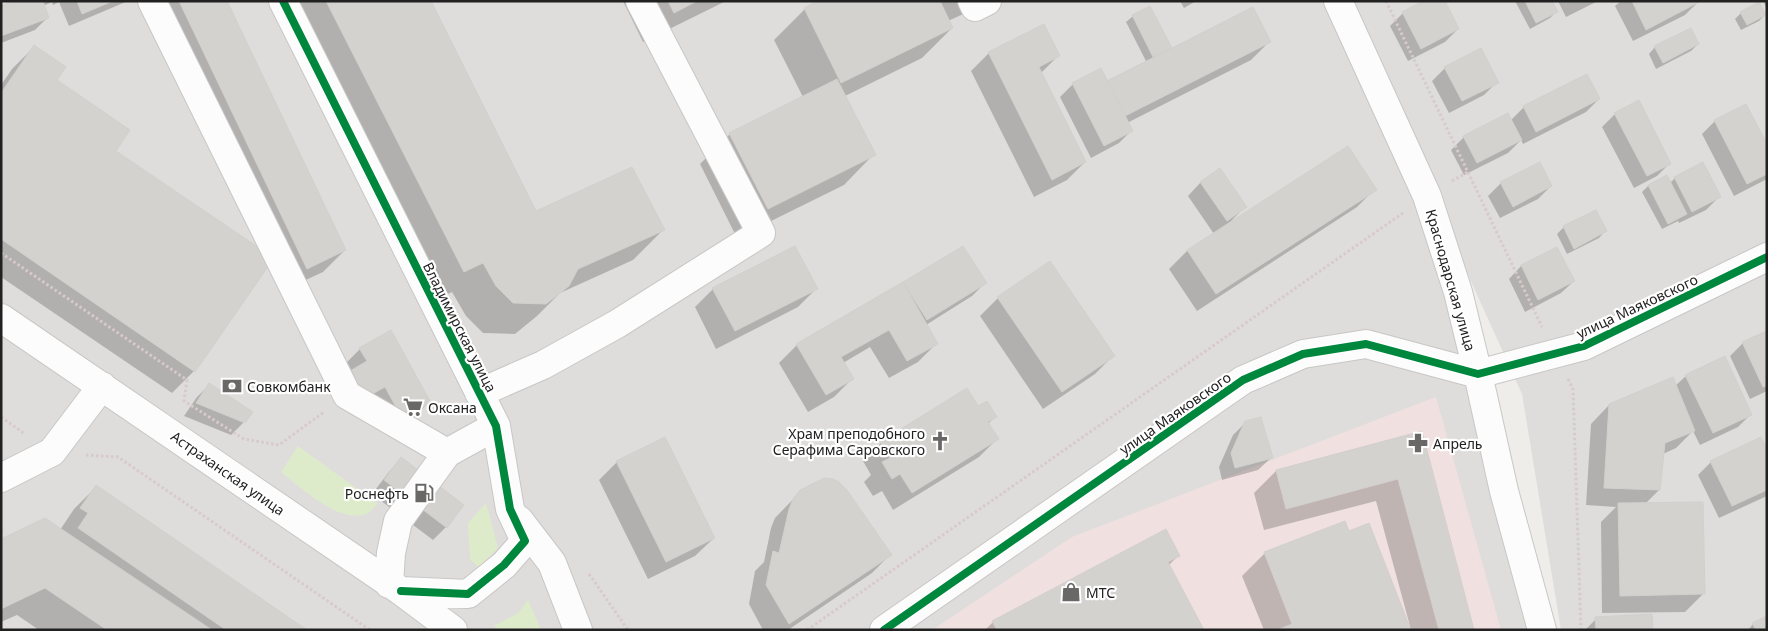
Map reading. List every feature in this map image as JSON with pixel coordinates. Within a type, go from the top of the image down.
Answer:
[{"type":"street","points":[[152,1],[347,395],[447,454]]},
{"type":"street","name":"Владимирская улица","points":[[283,1],[496,426],[510,510],[525,541],[504,565],[468,594],[395,587]]},
{"type":"street","points":[[479,393],[543,365],[617,324],[762,233],[640,1]]},
{"type":"street","points":[[972,1],[975,7],[987,1]]},
{"type":"street","name":"Краснодарская улица","points":[[1341,2],[1426,196],[1458,292],[1504,491],[1542,630]]},
{"type":"street","name":"улица Маяковского","points":[[884,630],[1243,380],[1303,354],[1366,344],[1478,374],[1584,346],[1767,257]]},
{"type":"street","name":"Астраханская улица","points":[[1,318],[395,587],[453,630]]},
{"type":"street","points":[[1,478],[52,452],[102,386]]},
{"type":"street","points":[[395,587],[391,554],[398,521],[447,454],[496,426]]},
{"type":"street","name":"Владимирская улица","points":[[510,510],[552,564],[578,630]]},
{"type":"path","points":[[1386,1],[1535,314],[1573,389],[1581,630]]},
{"type":"path","points":[[807,630],[1426,196],[1468,172]]},
{"type":"path","points":[[1,253],[187,380],[184,401],[244,439],[279,446],[347,395]]},
{"type":"path","points":[[52,452],[118,457],[370,630]]},
{"type":"shaded area","points":[[1,1],[1334,1],[1427,196],[1543,630],[1,630]]},
{"type":"shaded area","points":[[1344,1],[1767,1],[1767,630],[1561,630],[1522,394]]},
{"type":"shaded area","points":[[1436,397],[1501,630],[932,630],[1072,537]]},
{"type":"green space","points":[[298,446],[378,504],[368,513],[355,516],[332,509],[309,495],[281,472]]},
{"type":"green space","points":[[486,503],[498,548],[479,567],[470,560],[468,523]]},
{"type":"green space","points":[[528,600],[541,630],[499,630],[494,626],[518,613]]},
{"type":"building","points":[[14,1],[43,1],[49,18],[1,36],[1,6]]},
{"type":"building","points":[[77,1],[113,1],[82,14]]},
{"type":"building","points":[[179,1],[227,1],[346,250],[307,269]]},
{"type":"building","points":[[326,1],[431,1],[536,211],[632,167],[665,230],[578,269],[569,286],[546,304],[513,303],[496,286],[483,263],[464,272]]},
{"type":"building","points":[[668,1],[697,1],[674,13]]},
{"type":"building","points":[[818,1],[940,1],[953,28],[841,83],[804,8]]},
{"type":"building","points":[[1423,1],[1445,1],[1459,29],[1421,49],[1402,12]]},
{"type":"building","points":[[1525,1],[1552,1],[1558,12],[1536,23]]},
{"type":"building","points":[[1632,1],[1699,1],[1699,2],[1646,30]]},
{"type":"building","points":[[1759,2],[1766,15],[1747,25],[1740,12]]},
{"type":"building","points":[[1150,6],[1172,48],[1153,57],[1132,15]]},
{"type":"building","points":[[1253,7],[1271,42],[1125,116],[1107,81]]},
{"type":"building","points":[[1044,24],[1060,56],[1039,67],[1086,162],[1052,180],[988,52]]},
{"type":"building","points":[[1691,28],[1699,44],[1663,63],[1654,46]]},
{"type":"building","points":[[34,45],[66,67],[57,80],[130,130],[116,151],[274,258],[195,372],[1,239],[1,93]]},
{"type":"building","points":[[1481,48],[1499,83],[1462,101],[1444,67]]},
{"type":"building","points":[[1101,68],[1133,131],[1104,146],[1072,83]]},
{"type":"building","points":[[1587,74],[1600,99],[1536,132],[1523,106]]},
{"type":"building","points":[[837,79],[876,155],[768,209],[729,133]]},
{"type":"building","points":[[1639,100],[1671,164],[1647,176],[1614,113]]},
{"type":"building","points":[[1746,104],[1767,144],[1767,174],[1747,184],[1714,120]]},
{"type":"building","points":[[1508,113],[1522,140],[1477,163],[1463,136]]},
{"type":"building","points":[[1348,146],[1377,190],[1216,294],[1187,250]]},
{"type":"building","points":[[1540,162],[1552,186],[1513,207],[1500,182]]},
{"type":"building","points":[[1703,162],[1721,197],[1692,212],[1674,177]]},
{"type":"building","points":[[1220,168],[1247,207],[1227,221],[1200,182]]},
{"type":"building","points":[[1667,175],[1687,214],[1668,224],[1648,185]]},
{"type":"building","points":[[1596,210],[1607,231],[1574,249],[1563,226]]},
{"type":"building","points":[[795,246],[818,289],[735,331],[712,288]]},
{"type":"building","points":[[963,246],[987,283],[927,320],[903,282]]},
{"type":"building","points":[[1557,247],[1575,281],[1538,300],[1521,265]]},
{"type":"building","points":[[1050,261],[1115,356],[1062,392],[997,297]]},
{"type":"building","points":[[903,282],[938,344],[907,361],[889,330],[841,357],[854,379],[826,395],[796,344]]},
{"type":"building","points":[[391,330],[431,403],[402,418],[385,387],[365,398],[350,371],[367,361],[359,348]]},
{"type":"building","points":[[1767,331],[1767,386],[1763,387],[1742,342]]},
{"type":"building","points":[[1725,356],[1752,415],[1713,433],[1685,375]]},
{"type":"building","points":[[1673,377],[1695,431],[1665,443],[1660,490],[1604,488],[1609,404]]},
{"type":"building","points":[[209,383],[253,412],[245,423],[196,403]]},
{"type":"building","name":"Храм преподобного Серафима Саровского","points":[[967,388],[978,406],[987,401],[997,417],[988,422],[999,439],[912,493],[900,474],[892,479],[882,462],[890,458],[880,442]]},
{"type":"building","points":[[1261,417],[1273,458],[1235,468],[1231,453],[1245,421]]},
{"type":"building","points":[[1422,431],[1474,630],[1439,630],[1398,479],[1286,509],[1276,470]]},
{"type":"building","points":[[665,437],[715,538],[666,562],[616,461]]},
{"type":"building","points":[[1761,437],[1767,449],[1767,490],[1732,506],[1710,461]]},
{"type":"building","name":"Роснефть","points":[[401,457],[464,505],[447,528],[384,480]]},
{"type":"building","points":[[824,478],[839,482],[847,490],[892,555],[789,624],[766,585],[773,551],[779,553],[793,499],[800,490]]},
{"type":"building","points":[[96,485],[307,630],[226,630],[78,528],[88,513],[80,508]]},
{"type":"building","points":[[1703,502],[1705,594],[1620,596],[1618,503]]},
{"type":"building","points":[[45,518],[212,630],[107,630],[45,588],[1,609],[1,539]]},
{"type":"building","points":[[1345,521],[1349,531],[1369,523],[1411,630],[1277,630],[1292,624],[1264,552]]},
{"type":"building","points":[[1166,529],[1180,556],[1168,562],[1204,630],[997,630],[992,621]]},
{"type":"building","points":[[1652,614],[1653,630],[1596,630],[1595,617]]},
{"type":"building","points":[[1767,616],[1767,630],[1756,630],[1752,623]]},
{"type":"cycle path","points":[[283,1],[496,426],[510,509],[525,541],[504,565],[468,594],[401,591]]},
{"type":"cycle path","points":[[884,630],[1243,380],[1303,354],[1366,344],[1478,374],[1584,346],[1767,257]]},
{"type":"place","name":"Совкомбанк","points":[[232,386]]},
{"type":"place","name":"Оксана","points":[[413,407]]},
{"type":"place","name":"Храм преподобного Серафима Саровского","points":[[940,441]]},
{"type":"place","name":"Апрель","points":[[1418,443]]},
{"type":"place","name":"Роснефть","points":[[424,493]]},
{"type":"place","name":"МТС","points":[[1071,592]]}]
